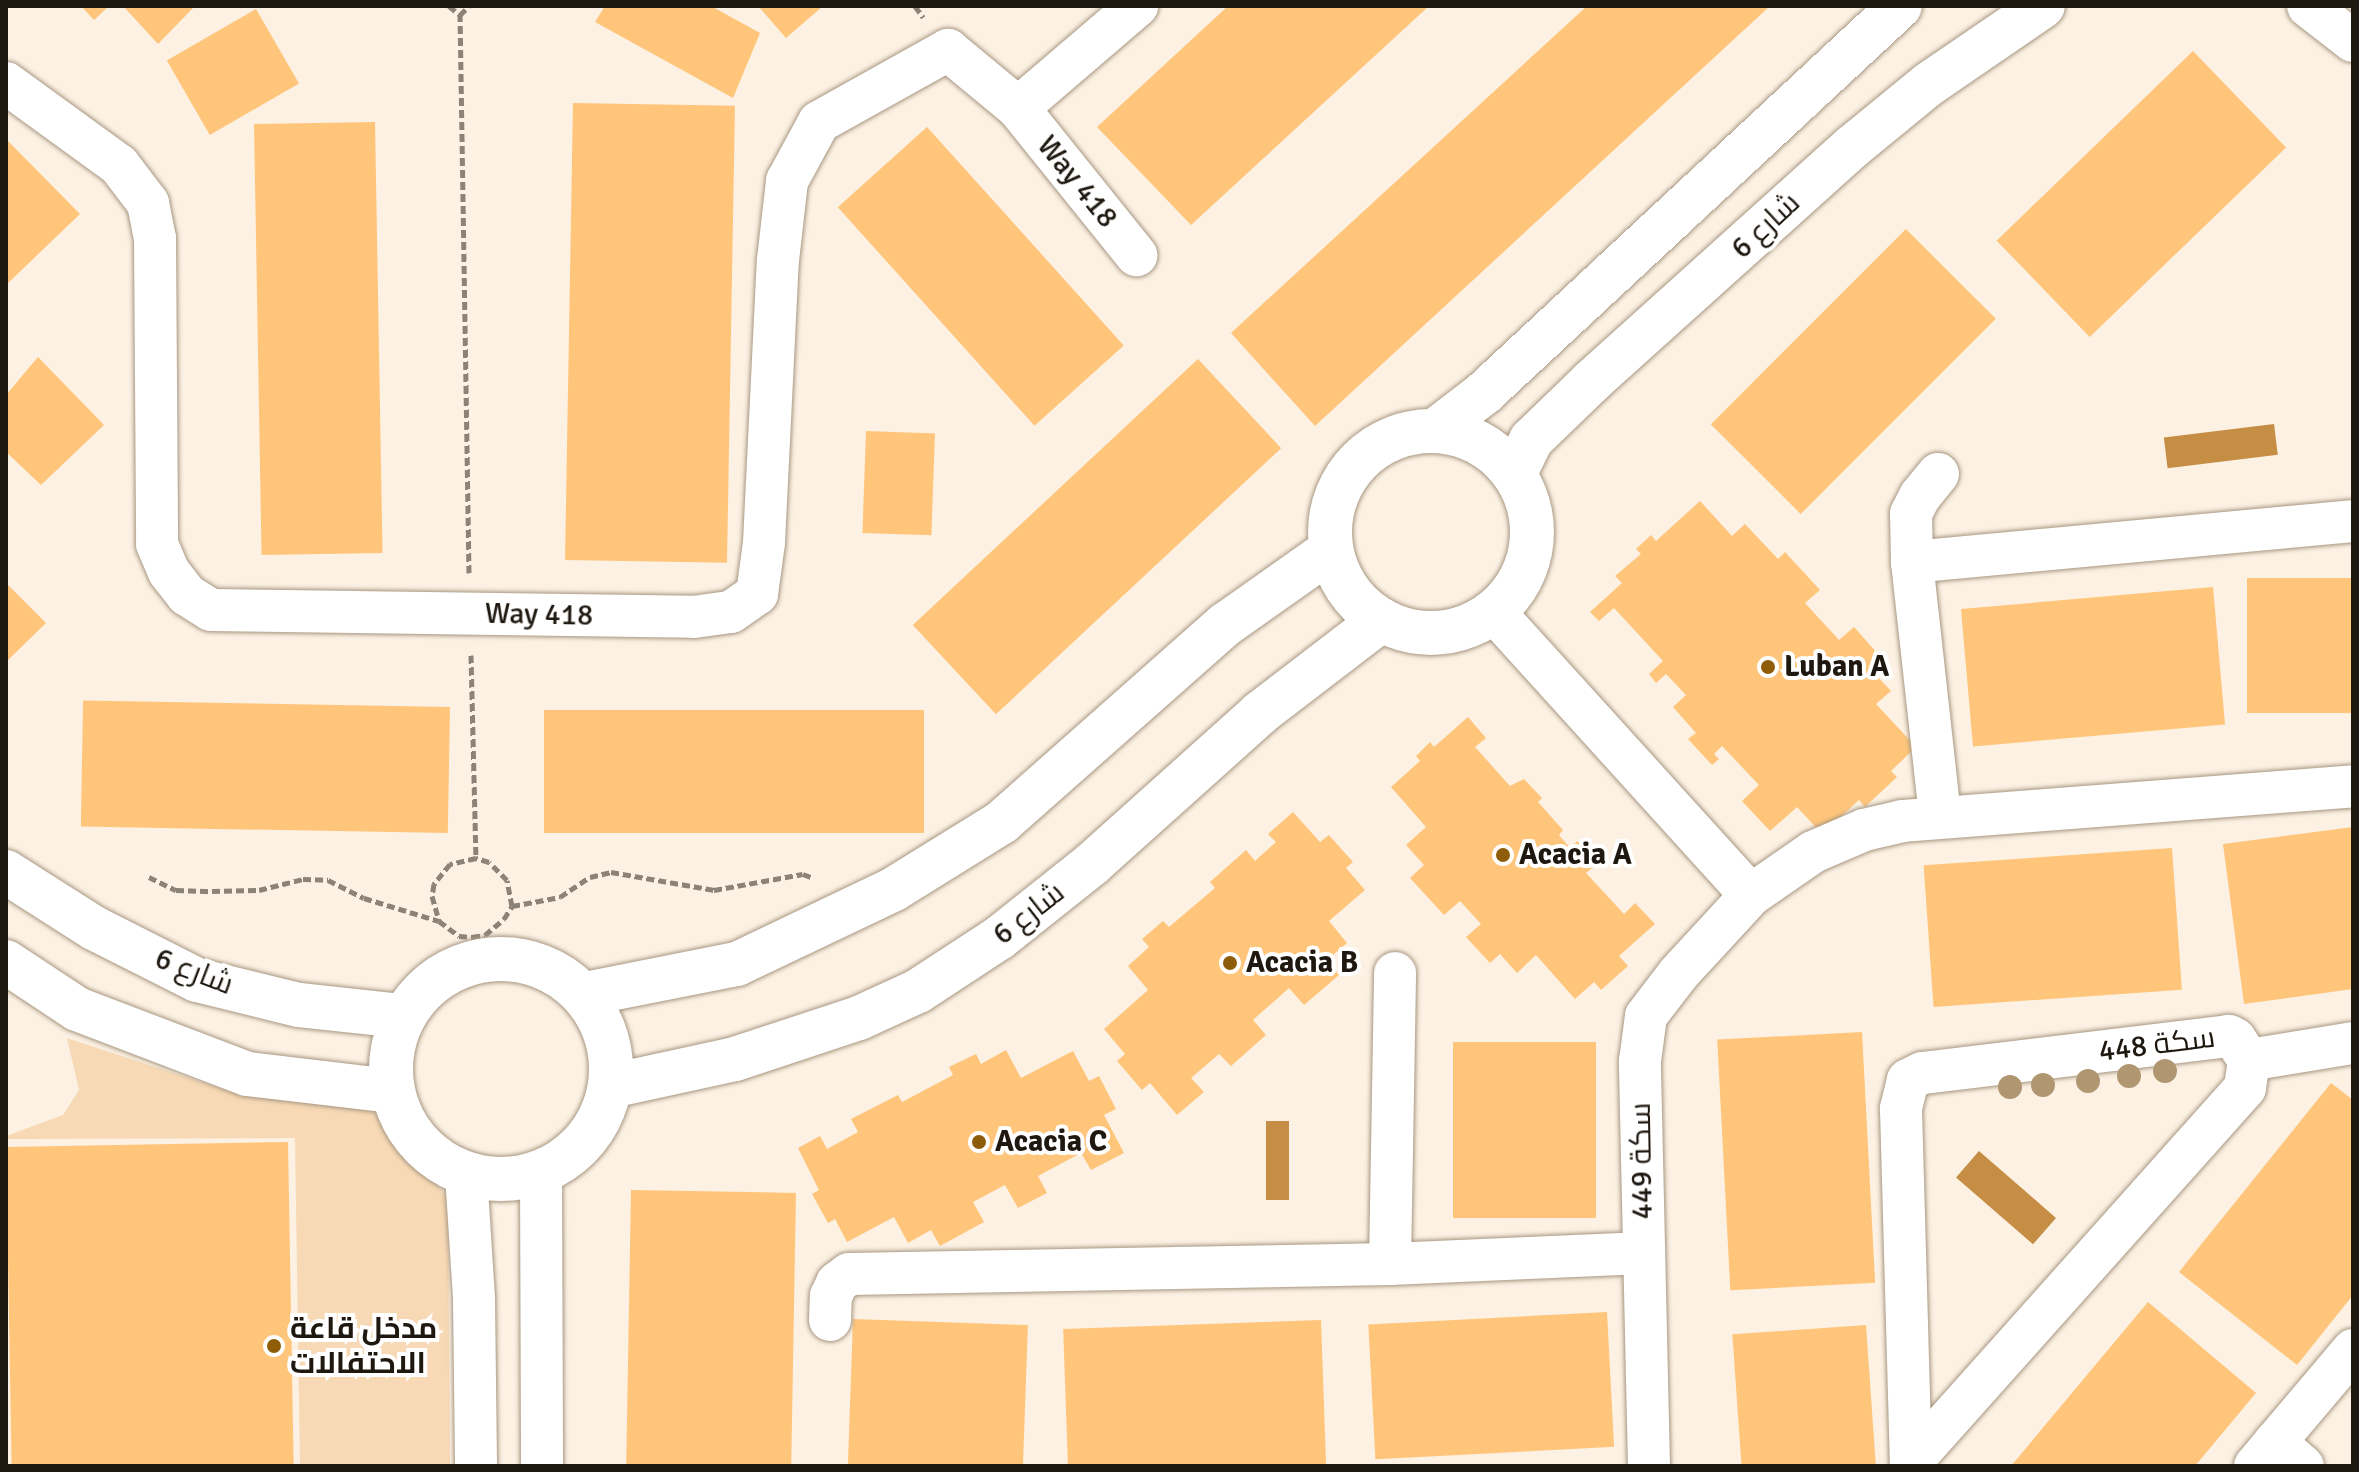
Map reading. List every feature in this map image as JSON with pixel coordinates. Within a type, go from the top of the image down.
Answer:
[{"type":"street","name":"Way 418","points":[[1018,108],[1137,6]]},
{"type":"street","points":[[1436,430],[1484,393],[1900,6]]},
{"type":"street","name":"شارع 6","points":[[1515,473],[1531,440],[1541,430],[1852,147],[1929,84],[2043,6]]},
{"type":"street","points":[[2308,6],[2353,41]]},
{"type":"street","name":"Way 418","points":[[6,83],[119,165],[148,203],[155,238],[157,544],[169,572],[187,595],[211,610],[694,617],[731,612],[757,594],[764,543],[778,260],[787,181],[819,122],[948,50],[1018,108],[1136,255]]},
{"type":"street","points":[[1436,430],[1466,436],[1493,451],[1515,473],[1528,501],[1533,531],[1528,562],[1515,590],[1494,612],[1468,627],[1438,633],[1409,632],[1380,621],[1357,602],[1340,578],[1331,550],[1330,519],[1354,466],[1377,446],[1405,434],[1436,430]]},
{"type":"street","points":[[1938,474],[1920,496],[1911,514],[1912,562],[1940,817]]},
{"type":"street","points":[[1912,562],[2353,521]]},
{"type":"street","points":[[585,994],[737,964],[894,889],[1002,822],[1226,624],[1331,550]]},
{"type":"street","points":[[1494,612],[1751,895]]},
{"type":"street","name":"شارع 6","points":[[611,1086],[735,1059],[859,1018],[918,991],[999,938],[1092,864],[1260,713],[1380,621]]},
{"type":"street","name":"سكة 449","points":[[1649,1466],[1640,1061],[1646,1016],[1688,963],[1751,895],[1813,852],[1864,830],[1940,817],[2353,786]]},
{"type":"street","name":"شارع 6","points":[[9,875],[94,928],[197,980],[299,1005],[402,1016]]},
{"type":"street","points":[[500,957],[531,962],[560,975],[585,994],[602,1022],[608,1043],[611,1086],[598,1122],[574,1152],[541,1172],[503,1180],[466,1174],[431,1156],[405,1127],[391,1091],[390,1052],[402,1016],[420,992],[442,974],[500,957]]},
{"type":"street","points":[[6,962],[77,1009],[247,1074],[391,1091]]},
{"type":"street","points":[[1390,1264],[1395,973]]},
{"type":"street","name":"سكة 448","points":[[2229,1036],[2235,1039],[2249,1060],[2245,1088],[1911,1464],[1901,1109],[1902,1094],[1908,1080],[1922,1073],[2229,1036]]},
{"type":"street","points":[[2249,1060],[2353,1043]]},
{"type":"street","points":[[541,1172],[542,1466]]},
{"type":"street","points":[[466,1174],[474,1299],[476,1466]]},
{"type":"street","points":[[830,1320],[831,1296],[837,1283],[849,1274],[1390,1264],[1644,1253]]},
{"type":"street","points":[[2278,1458],[2353,1350]]},
{"type":"path","points":[[449,6],[460,15]]},
{"type":"path","points":[[469,6],[460,15],[476,858]]},
{"type":"path","points":[[439,921],[432,896],[441,872],[450,864],[476,858],[499,870],[507,880],[512,906]]},
{"type":"path","points":[[149,877],[176,890],[212,891],[259,890],[303,879],[328,880],[364,898],[439,921],[459,936],[485,935],[496,929],[512,906],[560,897],[590,877],[611,872],[714,890],[803,874],[813,878],[825,922]]},
{"type":"shaded area","points":[[2274,424],[2278,455],[2168,468],[2164,438]]},
{"type":"shaded area","points":[[67,1038],[234,1093],[365,1102],[380,1118],[448,1198],[450,1466],[300,1466],[295,1138],[6,1139],[6,1136],[63,1115],[79,1090]]},
{"type":"shaded area","points":[[1266,1121],[1289,1121],[1289,1200],[1266,1200]]},
{"type":"shaded area","points":[[1979,1151],[2056,1218],[2033,1244],[1956,1177]]},
{"type":"building","points":[[81,6],[109,6],[94,20]]},
{"type":"building","points":[[123,6],[195,6],[158,44]]},
{"type":"building","points":[[605,6],[711,6],[760,33],[733,98],[595,22]]},
{"type":"building","points":[[758,6],[823,6],[786,38]]},
{"type":"building","points":[[1228,6],[1429,6],[1191,225],[1097,127]]},
{"type":"building","points":[[1587,6],[1770,6],[1315,426],[1231,333]]},
{"type":"building","points":[[256,9],[299,83],[210,135],[167,60]]},
{"type":"building","points":[[2193,51],[2286,147],[2090,337],[1997,241]]},
{"type":"building","points":[[573,103],[735,106],[727,563],[565,560]]},
{"type":"building","points":[[375,122],[383,553],[262,555],[254,124]]},
{"type":"building","points":[[927,127],[1124,345],[1035,426],[838,207]]},
{"type":"building","points":[[6,139],[80,214],[6,285]]},
{"type":"building","points":[[1906,229],[1996,319],[1801,514],[1711,424]]},
{"type":"building","points":[[38,357],[104,425],[41,485],[6,452],[6,395]]},
{"type":"building","points":[[1198,359],[1281,448],[996,714],[913,625]]},
{"type":"building","points":[[866,431],[935,433],[931,535],[862,533]]},
{"type":"building","name":"Luban A","points":[[1700,501],[1732,536],[1745,524],[1778,559],[1785,552],[1820,590],[1805,603],[1839,640],[1854,627],[1885,662],[1874,673],[1891,691],[1876,704],[1916,747],[1891,771],[1897,777],[1865,807],[1859,800],[1822,834],[1797,807],[1770,831],[1742,801],[1759,785],[1722,746],[1714,754],[1719,759],[1712,765],[1688,739],[1696,733],[1673,707],[1686,695],[1666,674],[1656,683],[1649,674],[1663,661],[1614,608],[1599,621],[1590,612],[1622,583],[1615,576],[1641,554],[1636,549],[1651,535],[1656,541]]},
{"type":"building","points":[[2247,578],[2353,578],[2353,713],[2247,713]]},
{"type":"building","points":[[6,583],[46,623],[6,662]]},
{"type":"building","points":[[2213,587],[2225,724],[1973,747],[1961,609]]},
{"type":"building","points":[[83,701],[450,707],[448,833],[81,827]]},
{"type":"building","points":[[544,710],[924,710],[924,833],[544,833]]},
{"type":"building","name":"Acacia A","points":[[1468,717],[1486,738],[1475,747],[1510,786],[1524,779],[1542,798],[1538,802],[1563,830],[1559,835],[1570,848],[1577,841],[1598,863],[1586,873],[1624,914],[1635,903],[1655,924],[1619,956],[1628,966],[1601,990],[1594,982],[1575,999],[1536,955],[1517,973],[1500,954],[1490,963],[1466,937],[1481,924],[1460,901],[1444,915],[1410,878],[1424,865],[1406,845],[1426,827],[1391,787],[1420,761],[1416,756],[1430,742],[1434,747]]},
{"type":"building","name":"Acacia B","points":[[1293,812],[1320,842],[1329,835],[1353,862],[1346,868],[1365,890],[1329,921],[1347,943],[1327,960],[1339,975],[1304,1005],[1289,988],[1253,1020],[1266,1035],[1231,1066],[1219,1054],[1191,1078],[1204,1092],[1177,1115],[1150,1083],[1142,1090],[1117,1061],[1125,1054],[1104,1029],[1148,990],[1128,966],[1149,947],[1142,939],[1163,921],[1169,927],[1215,888],[1210,882],[1246,850],[1255,861],[1276,842],[1268,834]]},
{"type":"building","points":[[2353,827],[2353,989],[2244,1004],[2223,844]]},
{"type":"building","points":[[2172,848],[2182,990],[1934,1007],[1924,865]]},
{"type":"building","points":[[1862,1032],[1875,1283],[1730,1290],[1717,1040]]},
{"type":"building","points":[[1453,1042],[1596,1042],[1596,1218],[1453,1218]]},
{"type":"building","name":"Acacia C","points":[[1006,1050],[1021,1078],[1073,1051],[1089,1081],[1099,1076],[1116,1109],[1104,1115],[1124,1153],[1091,1170],[1081,1153],[1038,1176],[1047,1193],[1018,1208],[1005,1185],[973,1202],[984,1222],[940,1246],[931,1230],[908,1243],[894,1217],[847,1242],[835,1219],[828,1223],[812,1194],[819,1190],[798,1148],[820,1136],[827,1149],[858,1132],[851,1119],[898,1095],[902,1102],[953,1075],[949,1067],[976,1054],[981,1064]]},
{"type":"building","points":[[2331,1083],[2353,1100],[2353,1295],[2297,1365],[2179,1272]]},
{"type":"building","points":[[288,1142],[294,1466],[12,1466],[6,1147]]},
{"type":"building","points":[[631,1190],[796,1193],[791,1466],[626,1466]]},
{"type":"building","points":[[2148,1302],[2256,1393],[2195,1466],[2011,1466]]},
{"type":"building","points":[[1607,1312],[1614,1447],[1375,1459],[1368,1325]]},
{"type":"building","points":[[853,1319],[1028,1325],[1023,1466],[848,1466]]},
{"type":"building","points":[[1321,1320],[1326,1466],[1068,1466],[1063,1329]]},
{"type":"building","points":[[1866,1325],[1876,1466],[1742,1466],[1732,1334]]},
{"type":"place","name":"Luban A","points":[[1768,667]]},
{"type":"place","name":"Acacia A","points":[[1503,855]]},
{"type":"place","name":"Acacia B","points":[[1230,963]]},
{"type":"place","name":"Acacia C","points":[[979,1142]]},
{"type":"place","name":"مدخل قاعة الاحتفالات","points":[[274,1346]]}]
